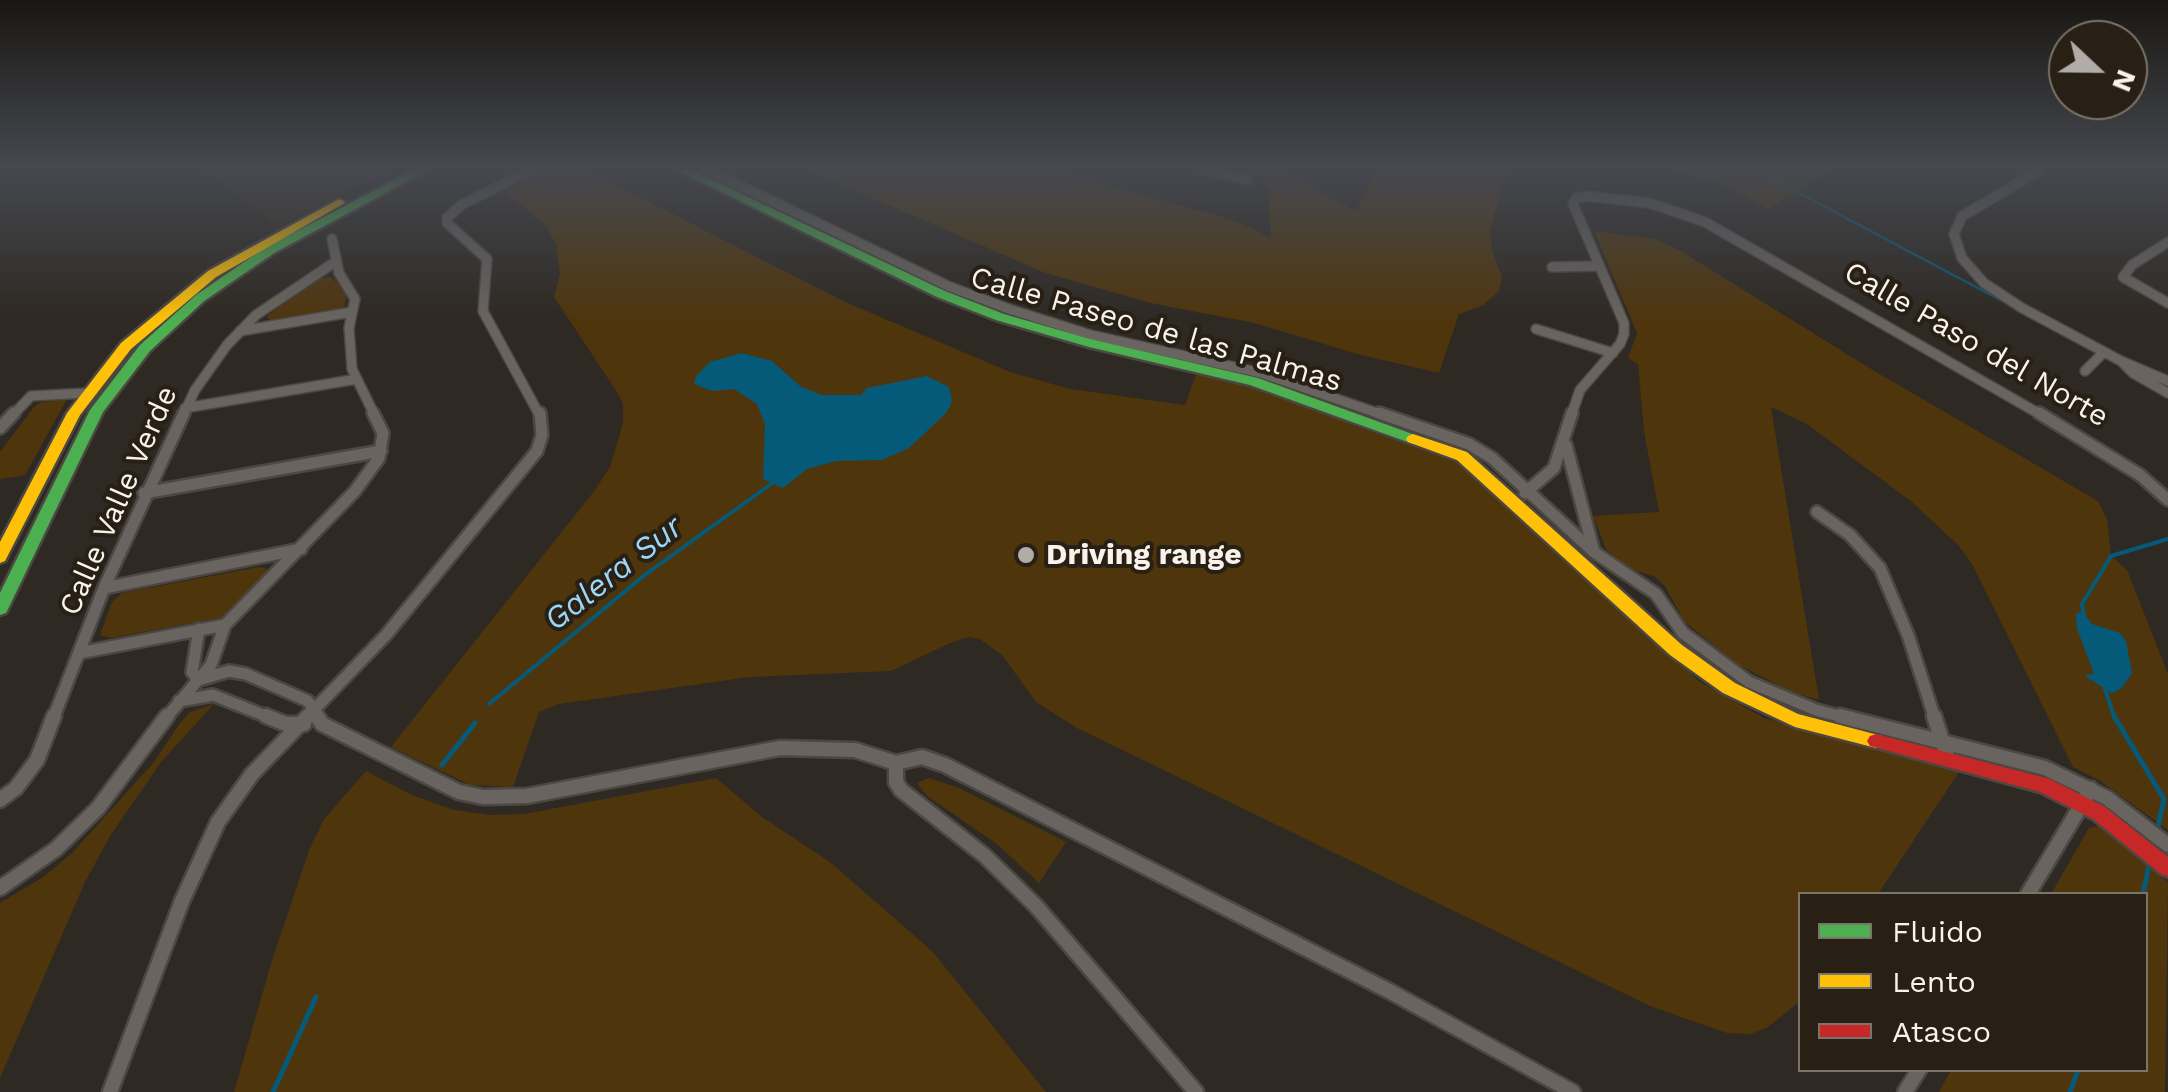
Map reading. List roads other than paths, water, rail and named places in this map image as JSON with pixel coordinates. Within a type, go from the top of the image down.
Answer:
[{"type":"street","points":[[0,556],[87,393],[136,336],[212,274],[304,220]]},
{"type":"street","points":[[0,609],[97,410],[145,348],[200,298],[246,265],[330,220]]},
{"type":"street","points":[[179,701],[214,695],[286,724],[317,718],[537,451],[542,436],[540,413],[482,311],[487,260],[447,220]]},
{"type":"street","name":"Calle Paseo de las Palmas","points":[[786,220],[925,287],[1000,318],[1088,344],[1253,380],[1451,451],[1480,468],[1676,650],[1729,688],[1795,720],[2088,797],[2168,868]]},
{"type":"street","name":"Calle Paseo de las Palmas","points":[[811,220],[948,286],[1058,326],[1261,373],[1469,444],[1528,491],[1594,552],[1656,594],[1683,634],[1749,682],[1816,710],[2020,759],[2168,845]]},
{"type":"street","name":"Calle Paso del Norte","points":[[1580,220],[1599,266]]},
{"type":"street","name":"Calle Paso del Norte","points":[[1700,220],[2092,443],[2140,474],[2168,500]]},
{"type":"street","points":[[1959,220],[1956,245],[1971,270],[2000,295],[2121,361],[2133,373],[2166,388]]},
{"type":"street","points":[[0,888],[77,831],[212,665],[225,625],[371,473],[381,451],[382,433],[357,379],[348,341],[353,291],[338,273],[332,239]]},
{"type":"street","points":[[2168,242],[2132,265],[2123,277],[2168,303]]},
{"type":"street","name":"Calle Valle Verde","points":[[0,800],[16,788],[37,760],[144,494],[185,408],[208,370],[240,331],[292,287],[336,262]]},
{"type":"street","points":[[1512,499],[1528,491],[1554,468],[1580,390],[1620,344],[1624,323],[1599,266],[1552,267]]},
{"type":"street","points":[[240,331],[352,312]]},
{"type":"street","points":[[1536,328],[1612,354]]},
{"type":"street","points":[[2085,372],[2104,352]]},
{"type":"street","points":[[185,408],[357,379]]},
{"type":"street","points":[[0,428],[31,396],[87,393]]},
{"type":"street","points":[[1565,442],[1594,552]]},
{"type":"street","points":[[144,494],[381,451]]},
{"type":"street","points":[[1816,512],[1850,535],[1880,568],[1908,634],[1948,759]]},
{"type":"street","points":[[104,588],[302,548]]},
{"type":"street","points":[[79,653],[225,625]]},
{"type":"street","points":[[198,680],[192,672],[199,630]]},
{"type":"street","points":[[198,680],[229,671],[246,674],[308,702],[317,718],[459,792],[483,797],[527,796],[780,748],[855,750],[896,763],[922,757],[945,765],[1391,992],[1573,1092]]},
{"type":"street","points":[[110,1092],[202,852],[243,786],[301,724]]},
{"type":"street","points":[[896,763],[896,782],[901,790],[985,856],[1036,906],[1196,1092]]},
{"type":"street","points":[[2029,892],[2088,797]]},
{"type":"water","points":[[741,353],[772,361],[800,386],[821,395],[861,395],[867,388],[927,376],[949,387],[952,401],[947,412],[909,448],[882,460],[836,461],[807,469],[783,488],[763,479],[765,424],[757,404],[734,389],[712,391],[694,384],[696,376],[710,362]]},
{"type":"water","points":[[2083,612],[2092,624],[2120,633],[2126,641],[2132,673],[2121,689],[2112,693],[2085,676],[2094,673],[2077,629],[2076,613]]},
{"type":"waterway","points":[[1850,220],[2006,303]]},
{"type":"waterway","name":"Galera Sur","points":[[489,704],[646,574],[771,484]]},
{"type":"waterway","points":[[2084,616],[2082,604],[2111,556],[2168,539]]},
{"type":"waterway","points":[[2103,683],[2114,716]]},
{"type":"waterway","points":[[2114,716],[2164,799],[2157,831]]},
{"type":"waterway","name":"Galera Sur","points":[[442,765],[475,723]]},
{"type":"waterway","points":[[2143,892],[2150,860]]},
{"type":"waterway","name":"Galera Sur","points":[[273,1092],[316,997]]},
{"type":"waterway","points":[[2070,1092],[2077,1072]]},
{"type":"place","name":"Driving range","points":[[1026,555]]}]
